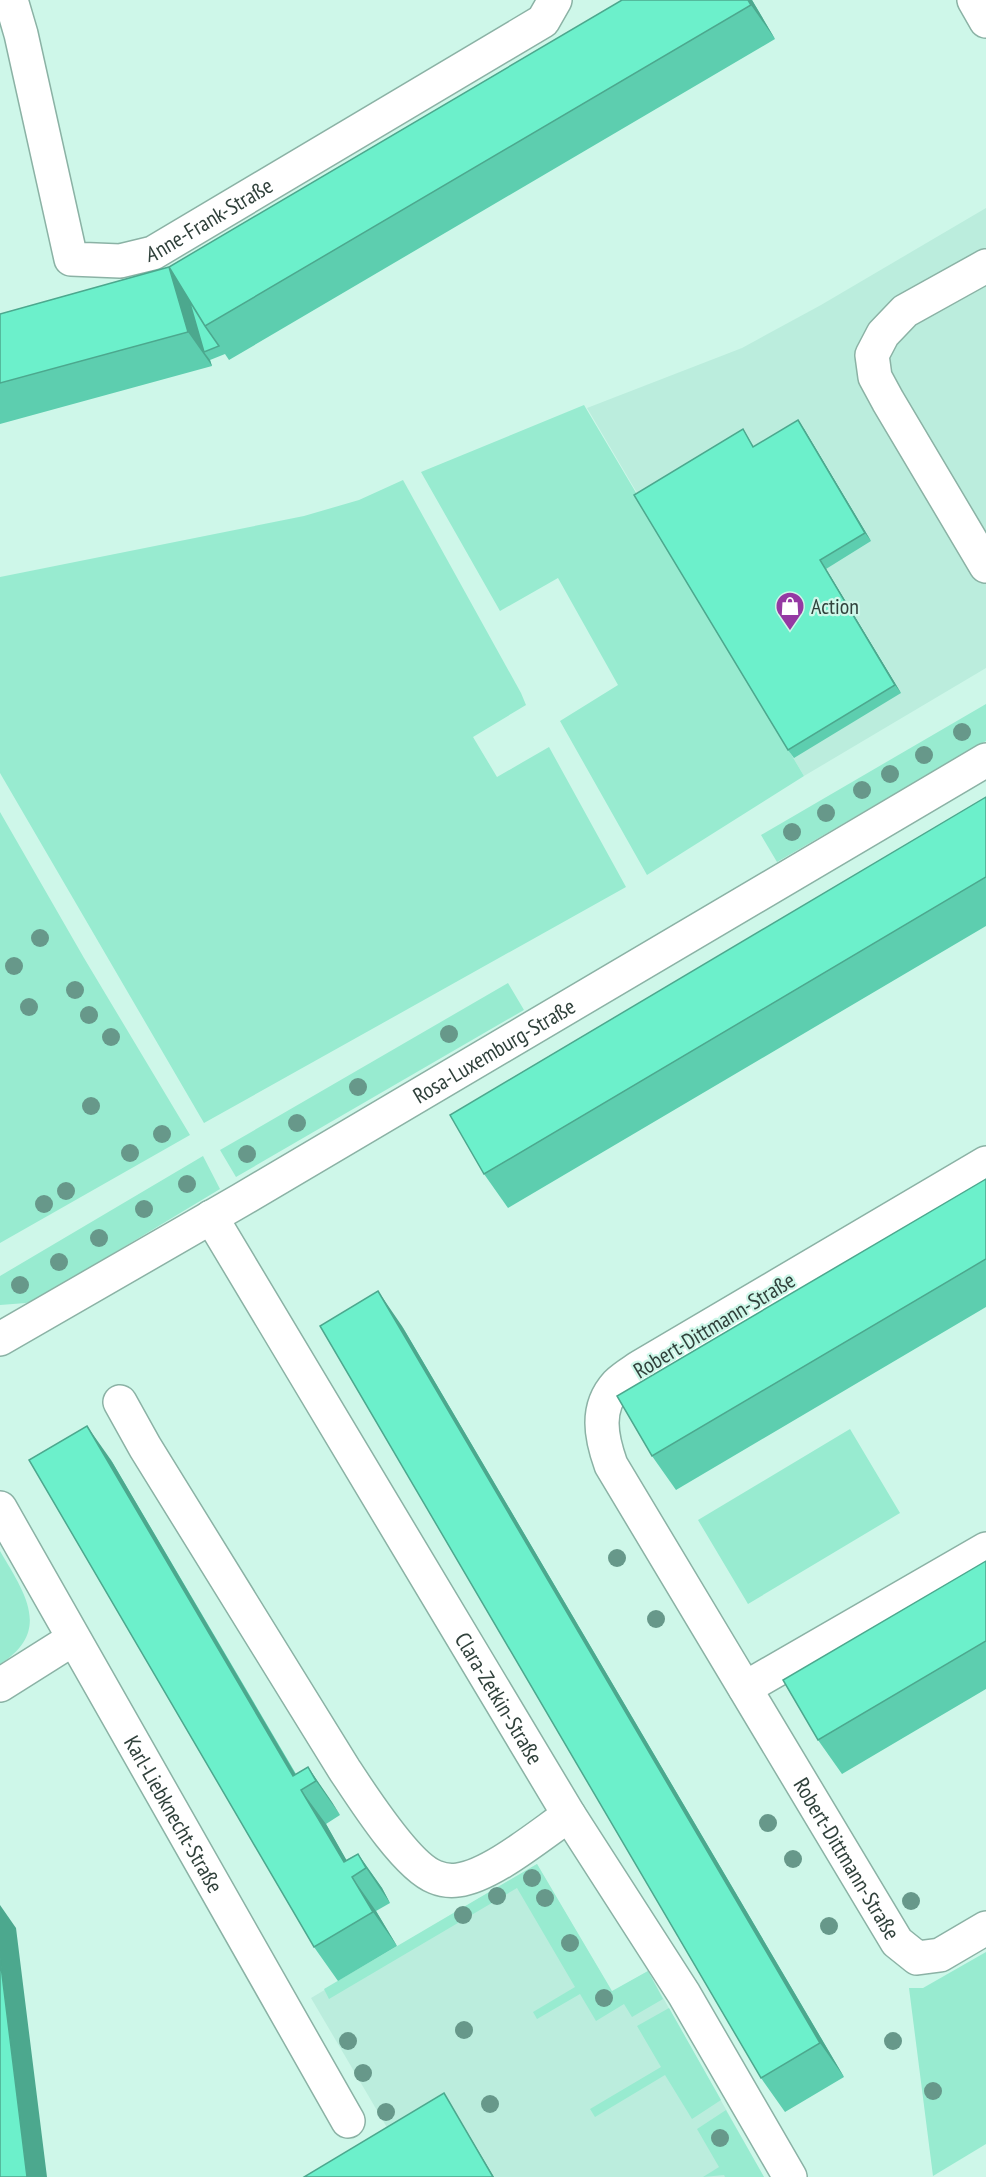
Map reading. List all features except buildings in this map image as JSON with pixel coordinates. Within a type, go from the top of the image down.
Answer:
[{"type":"street","name":"Anne-Frank-Straße","points":[[11,0],[21,34],[71,259],[120,261],[153,253],[543,21],[555,0]]},
{"type":"street","points":[[974,0],[986,21]]},
{"type":"street","points":[[986,266],[905,311],[883,334],[872,355],[875,377],[986,566]]},
{"type":"street","name":"Rosa-Luxemburg-Straße","points":[[0,1339],[986,760]]},
{"type":"street","name":"Robert-Dittmann-Straße","points":[[986,1163],[640,1367],[618,1383],[606,1400],[601,1425],[603,1443],[611,1465],[897,1942],[917,1958],[940,1955],[986,1928]]},
{"type":"street","name":"Clara-Zetkin-Straße","points":[[211,1217],[569,1815],[684,1994],[790,2177]]},
{"type":"street","points":[[120,1402],[145,1447],[344,1769],[378,1820],[417,1865],[434,1877],[460,1880],[492,1868],[569,1815]]},
{"type":"street","name":"Karl-Liebknecht-Straße","points":[[0,1508],[348,2121]]},
{"type":"street","points":[[745,1688],[986,1549]]},
{"type":"street","points":[[0,1685],[73,1639]]},
{"type":"shaded area","points":[[986,208],[986,668],[804,776],[587,408],[742,348],[821,305]]},
{"type":"shaded area","points":[[584,405],[804,776],[647,875],[560,721],[618,685],[558,578],[500,611],[421,472]]},
{"type":"shaded area","points":[[403,480],[526,705],[473,737],[497,777],[549,747],[626,887],[204,1123],[0,773],[0,577],[304,516],[359,500]]},
{"type":"shaded area","points":[[986,704],[986,741],[777,862],[761,835]]},
{"type":"shaded area","points":[[0,812],[190,1135],[0,1243]]},
{"type":"shaded area","points":[[508,983],[524,1010],[236,1177],[220,1150]]},
{"type":"shaded area","points":[[203,1156],[220,1189],[41,1297],[26,1303],[0,1305],[0,1276]]},
{"type":"shaded area","points":[[850,1429],[900,1513],[748,1604],[698,1520]]},
{"type":"shaded area","points":[[0,1551],[25,1596],[30,1625],[26,1638],[16,1651],[0,1664]]},
{"type":"shaded area","points":[[537,1864],[612,1992],[648,1971],[764,2177],[324,2177],[392,2136],[311,1998]]},
{"type":"shaded area","points":[[537,1864],[612,1991],[648,1971],[663,1999],[632,2017],[624,2004],[596,2021],[580,1994],[537,2019],[533,2012],[575,1987],[517,1888],[329,1999],[324,1989]]},
{"type":"shaded area","points":[[986,1952],[986,2144],[933,2176],[909,1988],[923,1988]]},
{"type":"shaded area","points":[[669,2008],[721,2100],[692,2119],[665,2075],[595,2117],[590,2109],[661,2067],[637,2026]]},
{"type":"shaded area","points":[[726,2110],[764,2177],[725,2177],[724,2175],[703,2177],[719,2167],[697,2129]]},
{"type":"place","name":"Action","points":[[790,632]]}]
